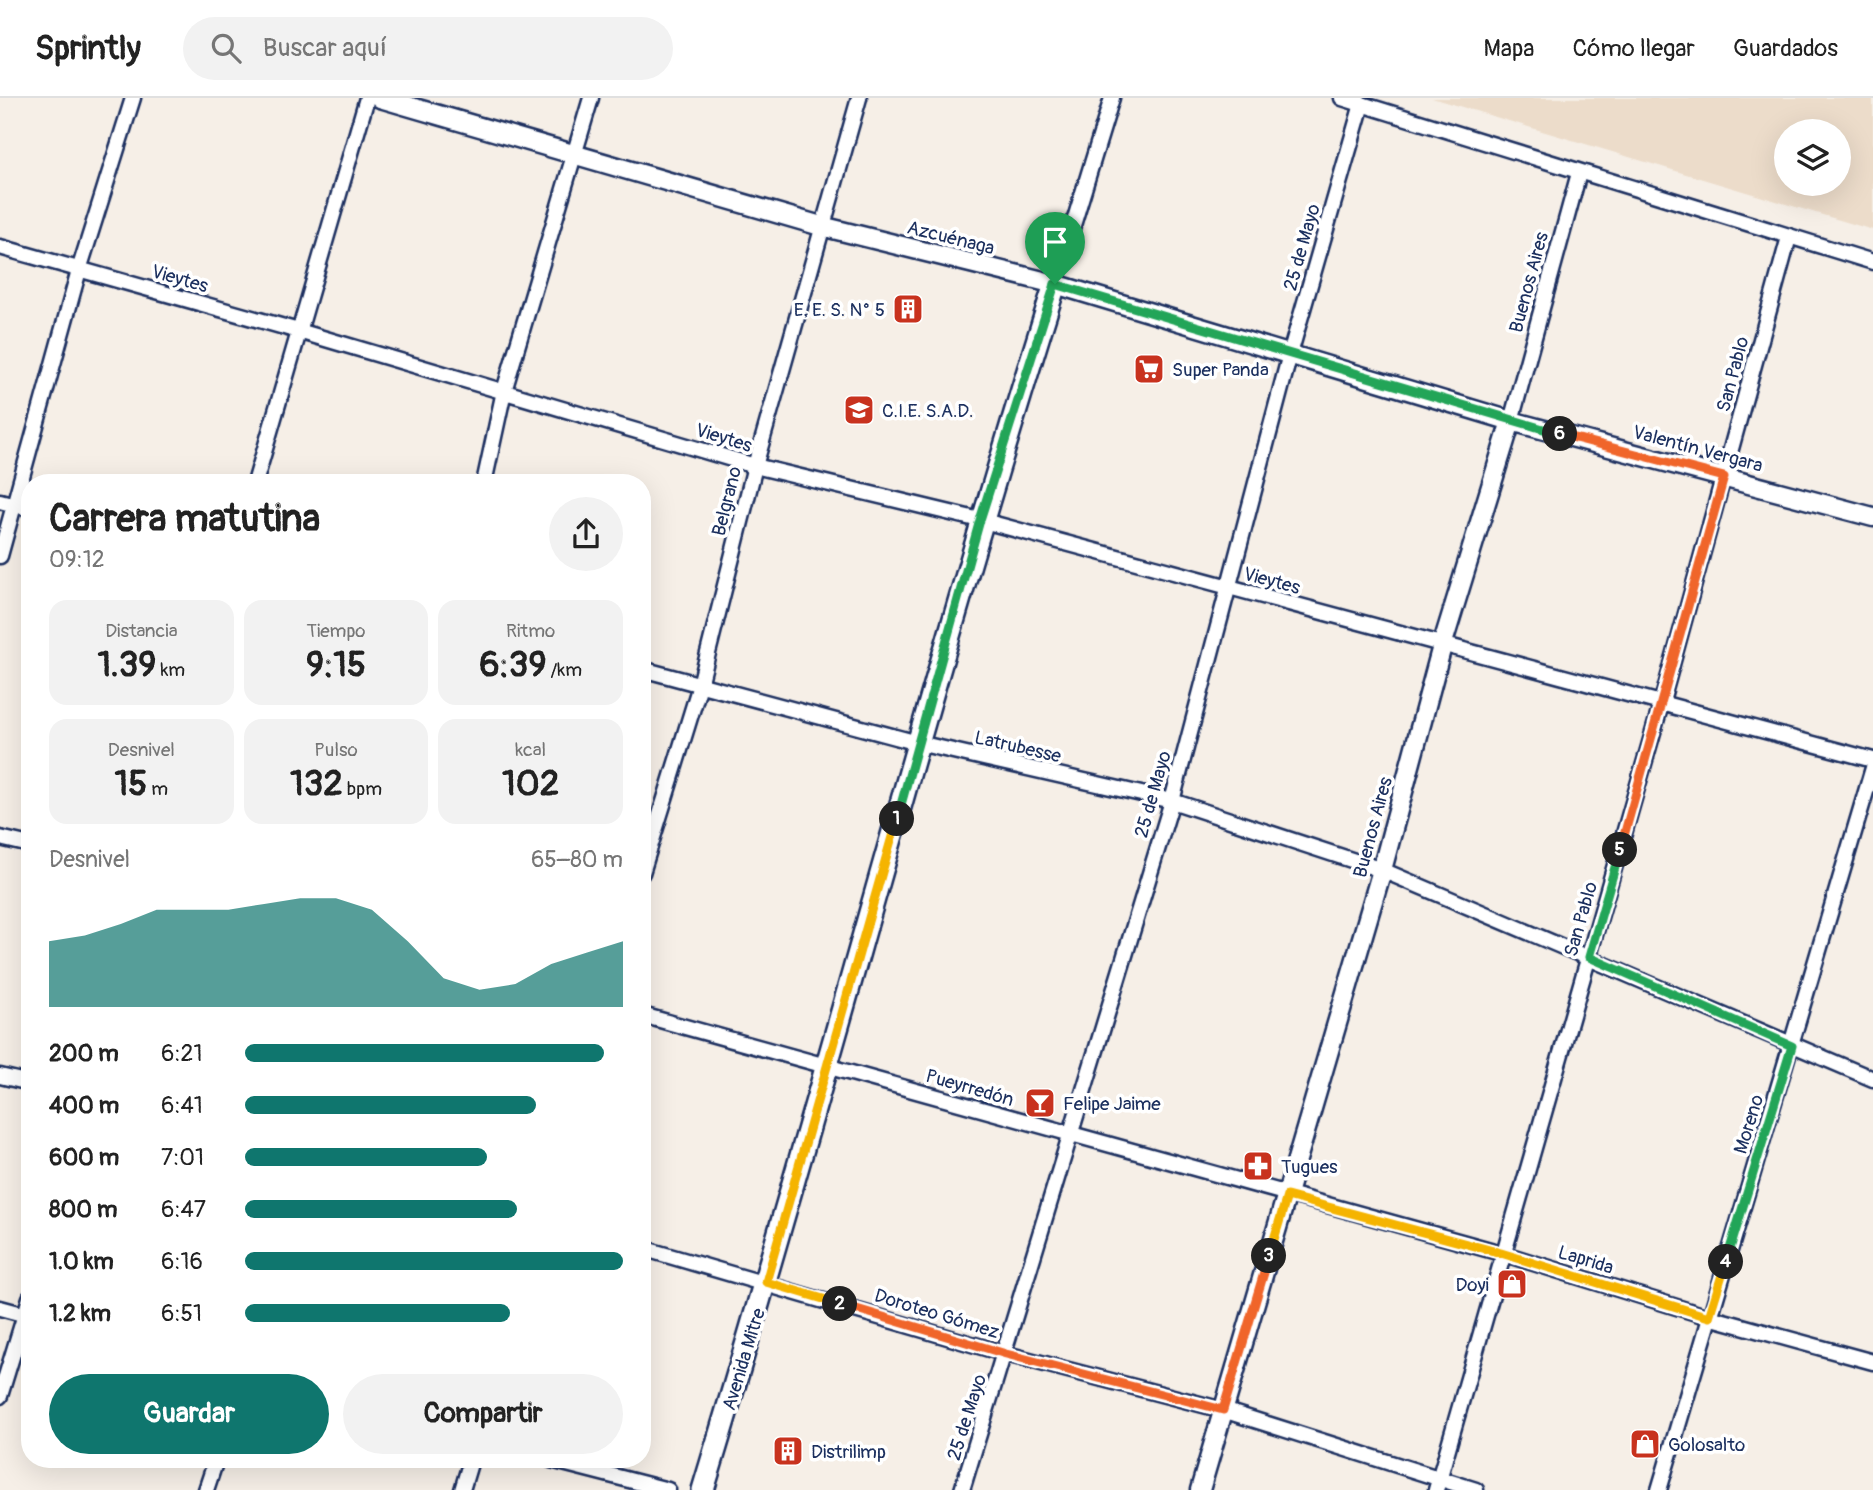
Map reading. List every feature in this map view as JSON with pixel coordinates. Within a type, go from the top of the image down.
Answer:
[{"type":"main road","name":"Avenida Mitre","points":[[703,1490],[766,1282],[980,520],[1055,284]]},
{"type":"street","points":[[31,474],[79,270],[133,98]]},
{"type":"street","points":[[258,474],[302,332],[367,98]]},
{"type":"street","name":"Azcuénaga","points":[[380,98],[574,152],[821,226],[1055,284],[1511,421]]},
{"type":"street","points":[[486,474],[504,391],[591,98]]},
{"type":"street","name":"Belgrano","points":[[651,844],[700,685],[755,466],[859,98]]},
{"type":"street","name":"Avenida Mitre","points":[[1055,284],[1112,98]]},
{"type":"street","points":[[1342,98],[1362,104],[1384,104],[1579,173],[1873,262]]},
{"type":"street","name":"25 de Mayo","points":[[962,1490],[1006,1354],[1068,1135],[1172,801],[1290,354],[1362,104]]},
{"type":"street","name":"Buenos Aires","points":[[1200,1490],[1382,870],[1442,646],[1511,421],[1579,173]]},
{"type":"street","name":"San Pablo","points":[[1438,1484],[1501,1253],[1662,701],[1789,237]]},
{"type":"street","name":"Vieytes","points":[[0,247],[302,332],[755,466],[980,520],[1442,646],[1662,701],[1873,760]]},
{"type":"street","name":"Valentín Vergara","points":[[1511,421],[1873,517]]},
{"type":"street","points":[[0,501],[21,506]]},
{"type":"street","points":[[0,556],[21,511]]},
{"type":"street","name":"Latrubesse","points":[[651,671],[918,743],[1172,801],[1382,870],[1873,1079]]},
{"type":"street","name":"Moreno","points":[[1659,1490],[1873,768]]},
{"type":"street","points":[[0,838],[21,843]]},
{"type":"street","name":"Pueyrredón","points":[[651,1018],[1287,1196]]},
{"type":"street","points":[[0,1076],[21,1081]]},
{"type":"street","name":"Laprida","points":[[1287,1196],[1501,1253],[1709,1317],[1873,1362]]},
{"type":"street","name":"Doroteo Gómez","points":[[651,1250],[1006,1354],[1223,1410],[1438,1484],[1476,1490]]},
{"type":"street","points":[[0,1308],[21,1314]]},
{"type":"street","points":[[0,1396],[21,1334]]},
{"type":"street","points":[[206,1490],[213,1468]]},
{"type":"street","points":[[461,1490],[468,1468]]},
{"type":"street","points":[[582,1468],[668,1490]]},
{"type":"shaded area","points":[[1432,98],[1873,98],[1873,230]]},
{"type":"place","name":"E. E. S. N° 5","points":[[908,309]]},
{"type":"place","name":"Super Panda","points":[[1149,369]]},
{"type":"place","name":"C.I.E. S.A.D.","points":[[859,410]]},
{"type":"place","name":"Felipe Jaime","points":[[1040,1103]]},
{"type":"place","name":"Tugues","points":[[1258,1166]]},
{"type":"place","name":"Doyi","points":[[1512,1284]]},
{"type":"place","name":"Golosalto","points":[[1645,1444]]},
{"type":"place","name":"Distrilimp","points":[[788,1451]]},
{"type":"route","points":[[1055,284],[1511,421],[1724,477],[1589,957],[1792,1046],[1709,1317],[1501,1253],[1287,1196],[1223,1410],[1006,1354],[766,1282],[980,520],[1055,284]]}]
